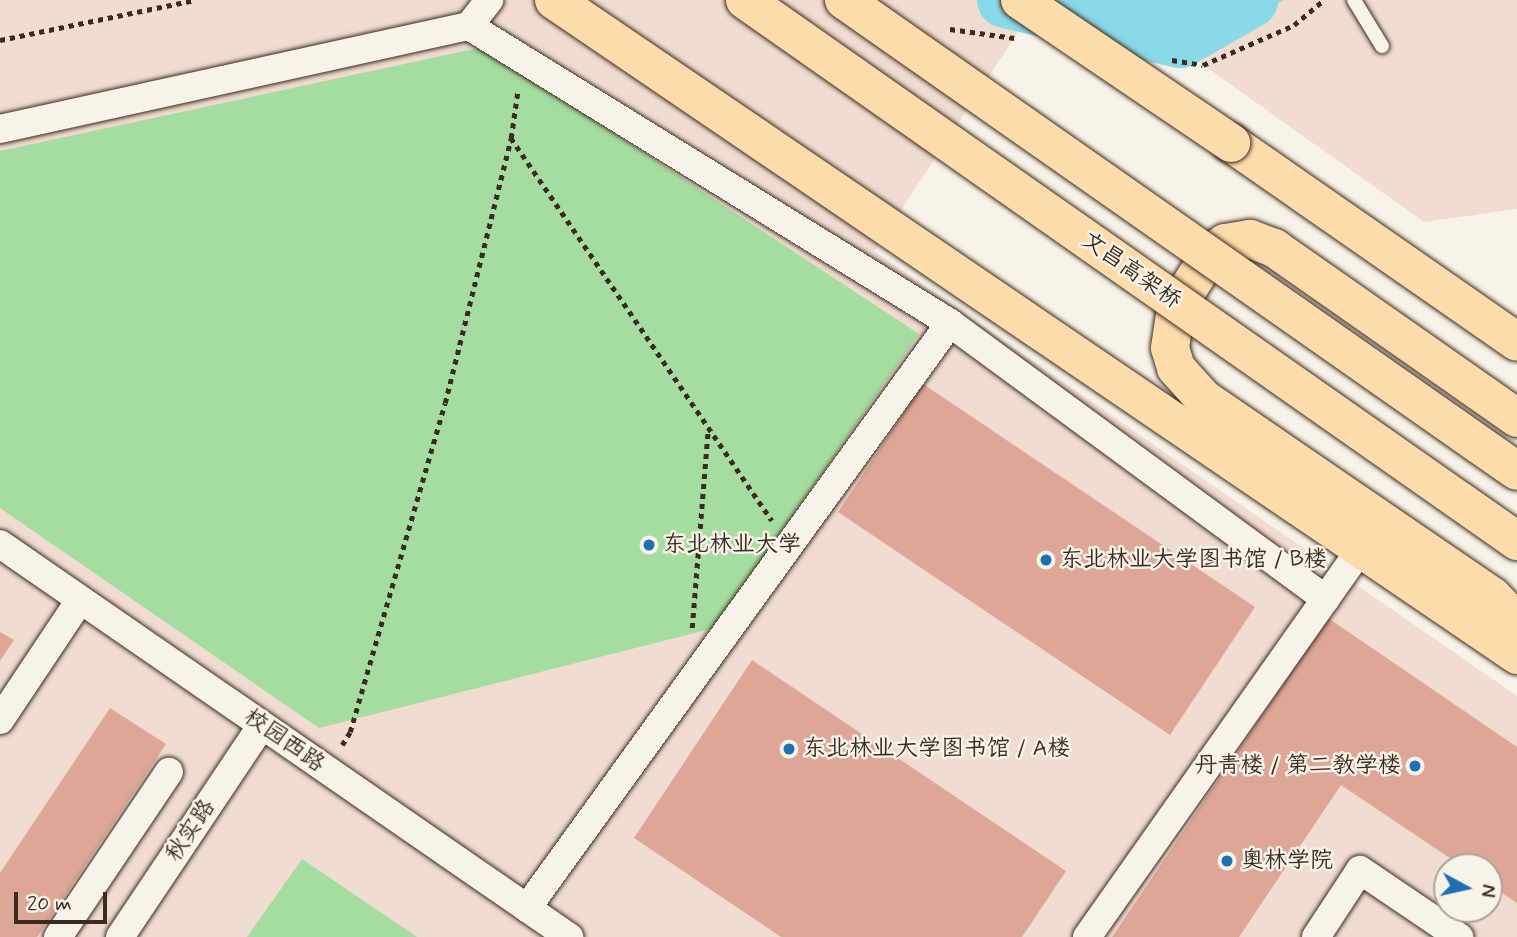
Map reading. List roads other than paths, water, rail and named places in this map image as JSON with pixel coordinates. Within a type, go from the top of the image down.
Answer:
[{"type":"main road","points":[[554,0],[1517,655]]},
{"type":"main road","name":"文昌高架桥","points":[[745,0],[1517,541]]},
{"type":"main road","points":[[844,0],[1517,471]]},
{"type":"main road","points":[[1020,0],[1517,342]]},
{"type":"main road","points":[[1517,418],[1300,267],[1250,239],[1225,243],[1211,253],[1176,309],[1170,348],[1176,368],[1227,416],[1493,597],[1517,622]]},
{"type":"street","points":[[0,128],[469,26],[489,0]]},
{"type":"street","points":[[469,26],[522,62],[950,323],[1326,599]]},
{"type":"street","points":[[527,908],[950,323]]},
{"type":"street","name":"校园西路","points":[[0,544],[569,937]]},
{"type":"street","points":[[1087,937],[1361,548]]},
{"type":"street","points":[[0,720],[80,600]]},
{"type":"street","name":"秋实路","points":[[120,937],[262,725]]},
{"type":"street","points":[[58,937],[169,772]]},
{"type":"street","points":[[1317,937],[1360,870],[1459,937]]},
{"type":"lane","points":[[1354,0],[1382,46]]},
{"type":"water","points":[[1112,0],[1284,0],[1187,51]]},
{"type":"waterway","points":[[1005,0],[1180,40],[1250,0]]},
{"type":"place","name":"东北林业大学","points":[[649,545]]},
{"type":"place","name":"东北林业大学图书馆 / B楼","points":[[1046,560]]},
{"type":"place","name":"东北林业大学图书馆 / A楼","points":[[789,749]]},
{"type":"place","name":"丹青楼 / 第二教学楼","points":[[1415,766]]},
{"type":"place","name":"奥林学院","points":[[1227,861]]}]
